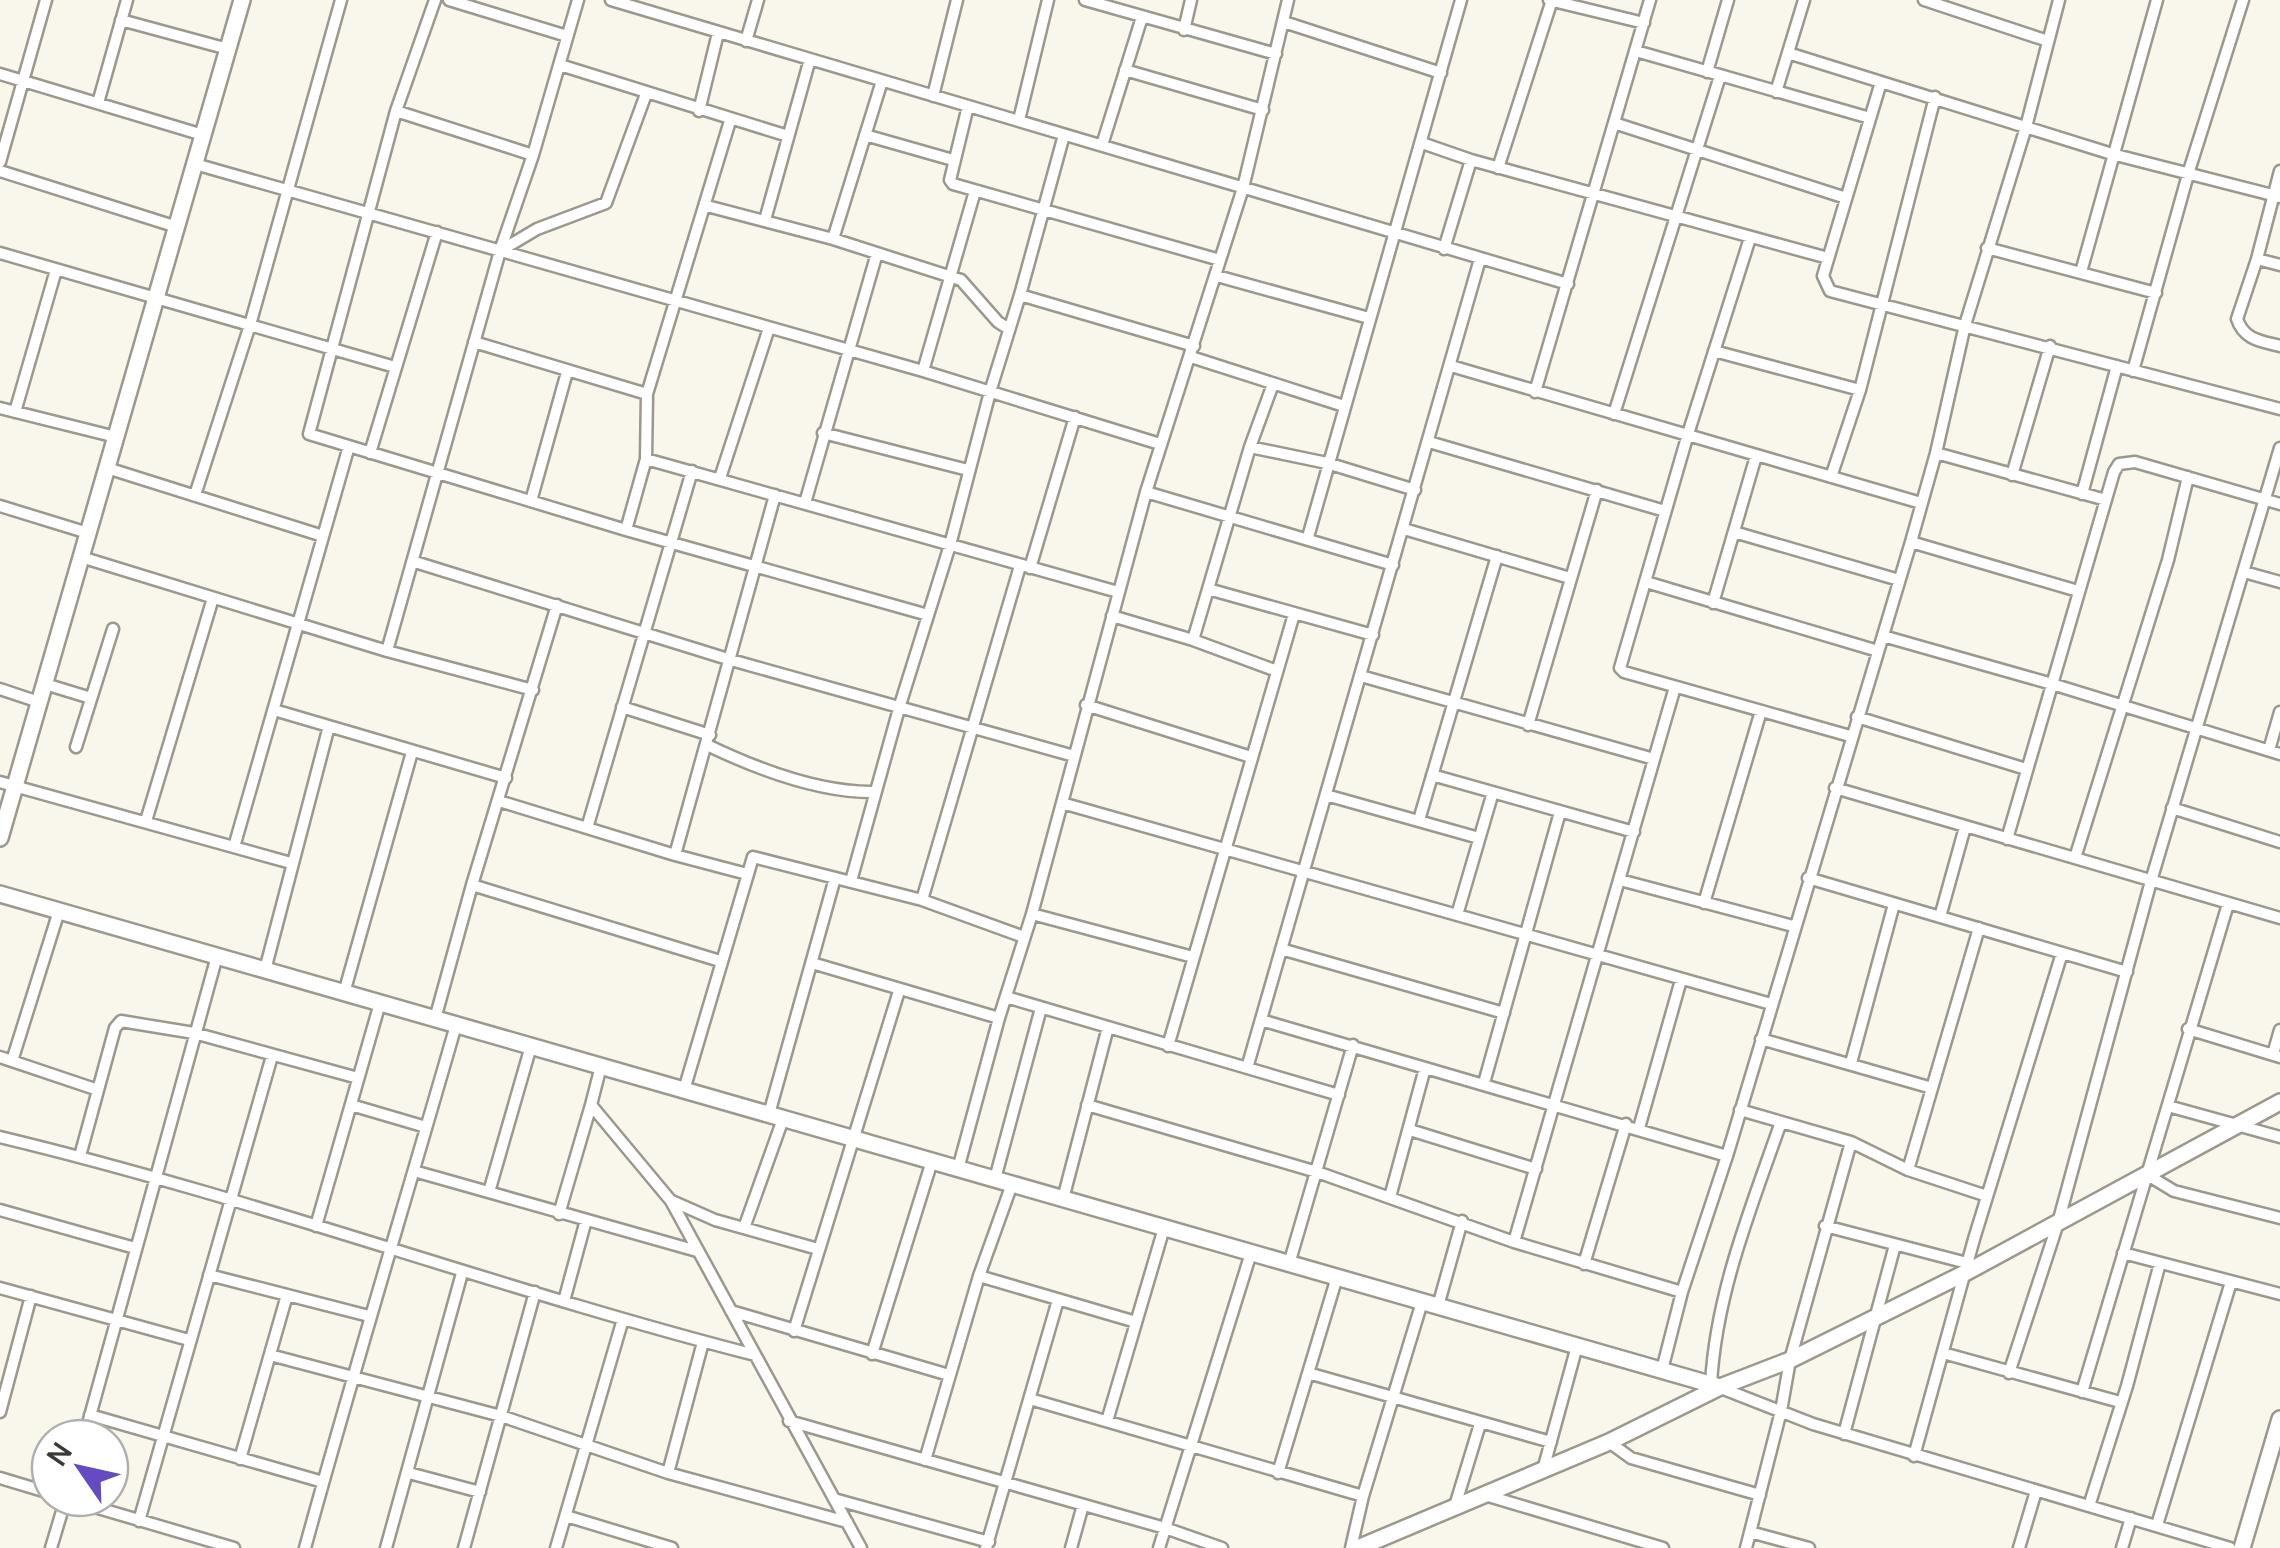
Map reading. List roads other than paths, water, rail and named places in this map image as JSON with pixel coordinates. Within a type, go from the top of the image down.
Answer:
[{"type":"street","points":[[0,162],[46,0]]},
{"type":"street","points":[[98,103],[127,0]]},
{"type":"street","points":[[0,838],[8,784],[45,684],[242,0]]},
{"type":"street","points":[[194,495],[250,325],[340,0]]},
{"type":"street","points":[[436,0],[396,111],[308,434],[626,530],[928,615]]},
{"type":"street","points":[[449,0],[481,5],[567,36]]},
{"type":"street","points":[[387,651],[500,250],[533,155],[578,0]]},
{"type":"street","points":[[611,0],[1568,284]]},
{"type":"street","points":[[660,14],[664,0]]},
{"type":"street","points":[[746,42],[758,0]]},
{"type":"street","points":[[933,96],[956,2],[940,0]]},
{"type":"street","points":[[1019,120],[1048,0]]},
{"type":"street","points":[[1085,0],[1276,54]]},
{"type":"street","points":[[1184,30],[1191,0]]},
{"type":"street","points":[[958,1169],[1032,914],[1146,492],[1243,188],[1288,0]]},
{"type":"street","points":[[1308,537],[1462,0]]},
{"type":"street","points":[[1498,168],[1550,0],[1644,23]]},
{"type":"street","points":[[1535,392],[1650,0]]},
{"type":"street","points":[[1707,72],[1728,0]]},
{"type":"street","points":[[1776,92],[1804,0]]},
{"type":"street","points":[[1924,0],[2048,41]]},
{"type":"street","points":[[1662,1370],[1682,1292],[1727,1156],[1911,542],[1966,325],[2060,0]]},
{"type":"street","points":[[2081,272],[2157,0]]},
{"type":"street","points":[[2133,370],[2188,171],[2242,0]]},
{"type":"street","points":[[1102,146],[1142,16]]},
{"type":"street","points":[[121,20],[228,49]]},
{"type":"street","points":[[1284,22],[1441,73]]},
{"type":"street","points":[[699,111],[718,33]]},
{"type":"street","points":[[1636,51],[1870,118]]},
{"type":"street","points":[[1788,54],[2112,154],[2276,196]]},
{"type":"street","points":[[765,220],[810,59]]},
{"type":"street","points":[[560,66],[788,136]]},
{"type":"street","points":[[1125,70],[1263,110]]},
{"type":"street","points":[[0,74],[203,135]]},
{"type":"street","points":[[1614,414],[1720,76]]},
{"type":"street","points":[[833,239],[882,80]]},
{"type":"street","points":[[1881,82],[1823,276],[1830,291],[2280,408]]},
{"type":"street","points":[[500,250],[537,229],[606,203],[646,94]]},
{"type":"street","points":[[1831,477],[1860,390],[1935,97]]},
{"type":"street","points":[[968,106],[950,180],[975,191],[1220,260]]},
{"type":"street","points":[[396,111],[533,155]]},
{"type":"street","points":[[626,530],[646,459],[647,394],[730,121]]},
{"type":"street","points":[[1614,123],[1846,198]]},
{"type":"street","points":[[865,135],[953,160]]},
{"type":"street","points":[[851,881],[1064,135]]},
{"type":"street","points":[[1422,144],[1828,258]]},
{"type":"street","points":[[1444,249],[1470,160]]},
{"type":"street","points":[[195,164],[923,372],[1160,444]]},
{"type":"street","points":[[0,171],[177,226]]},
{"type":"street","points":[[2280,171],[2276,196],[2237,318],[2243,332],[2251,338],[2280,346]]},
{"type":"street","points":[[923,372],[975,191]]},
{"type":"street","points":[[707,206],[833,239],[952,277],[966,283],[1009,330]]},
{"type":"street","points":[[370,453],[437,232]]},
{"type":"street","points":[[1750,238],[1620,668],[1850,736]]},
{"type":"street","points":[[1988,248],[2156,293]]},
{"type":"street","points":[[0,253],[395,367]]},
{"type":"street","points":[[805,502],[877,253]]},
{"type":"street","points":[[1247,1068],[1480,259]]},
{"type":"street","points":[[2257,259],[2280,265]]},
{"type":"street","points":[[15,412],[56,270]]},
{"type":"street","points":[[1216,276],[1370,318]]},
{"type":"street","points":[[1020,294],[1344,406]]},
{"type":"street","points":[[720,478],[769,328]]},
{"type":"street","points":[[474,342],[647,394]]},
{"type":"street","points":[[2012,476],[2050,346]]},
{"type":"street","points":[[1714,350],[1860,390]]},
{"type":"street","points":[[1451,366],[1921,503]]},
{"type":"street","points":[[2082,494],[2117,366]]},
{"type":"street","points":[[531,501],[568,372]]},
{"type":"street","points":[[1193,640],[1250,447],[1273,384]]},
{"type":"street","points":[[0,408],[116,437]]},
{"type":"street","points":[[922,900],[973,727],[1074,418]]},
{"type":"street","points":[[823,433],[968,470]]},
{"type":"street","points":[[1429,442],[1665,511]]},
{"type":"street","points":[[234,847],[349,446]]},
{"type":"street","points":[[1250,447],[1327,463],[1415,490]]},
{"type":"street","points":[[2009,1373],[2058,1223],[2151,881],[2280,448]]},
{"type":"street","points":[[1936,454],[2106,500]]},
{"type":"street","points":[[1713,603],[1756,456]]},
{"type":"street","points":[[646,459],[1118,592]]},
{"type":"street","points":[[2007,839],[2119,464],[2127,461],[2280,504]]},
{"type":"street","points":[[107,468],[323,536]]},
{"type":"street","points":[[587,828],[692,472]]},
{"type":"street","points":[[2076,858],[2168,560],[2188,477]]},
{"type":"street","points":[[1528,725],[1596,490]]},
{"type":"street","points":[[1146,492],[1394,565]]},
{"type":"street","points":[[675,855],[774,495]]},
{"type":"street","points":[[0,506],[88,533]]},
{"type":"street","points":[[1404,529],[1570,578]]},
{"type":"street","points":[[1734,532],[1899,580]]},
{"type":"street","points":[[1911,542],[2078,591]]},
{"type":"street","points":[[1419,820],[1497,556]]},
{"type":"street","points":[[81,558],[387,651],[532,690]]},
{"type":"street","points":[[415,562],[731,660],[1074,756]]},
{"type":"street","points":[[2244,572],[2280,582]]},
{"type":"street","points":[[1646,582],[1878,651]]},
{"type":"street","points":[[1208,589],[1373,635]]},
{"type":"street","points":[[146,821],[213,598]]},
{"type":"street","points":[[435,1019],[557,605]]},
{"type":"street","points":[[1168,1046],[1294,614]]},
{"type":"street","points":[[1112,616],[1193,640],[1276,671]]},
{"type":"street","points":[[76,747],[113,629]]},
{"type":"street","points":[[1882,636],[2274,752],[2280,712]]},
{"type":"street","points":[[1361,676],[1654,759]]},
{"type":"street","points":[[45,684],[91,698]]},
{"type":"street","points":[[1514,1242],[1675,686]]},
{"type":"street","points":[[0,690],[39,702]]},
{"type":"street","points":[[1086,705],[1251,757]]},
{"type":"street","points":[[622,707],[800,778],[836,789],[875,792]]},
{"type":"street","points":[[274,710],[506,778]]},
{"type":"street","points":[[1704,903],[1761,711]]},
{"type":"street","points":[[1856,717],[2026,769]]},
{"type":"street","points":[[266,970],[329,726]]},
{"type":"street","points":[[344,992],[412,752]]},
{"type":"street","points":[[1432,775],[1634,832]]},
{"type":"street","points":[[8,784],[291,862]]},
{"type":"street","points":[[1835,788],[2280,918]]},
{"type":"street","points":[[1457,916],[1493,792]]},
{"type":"street","points":[[1326,795],[1479,838]]},
{"type":"street","points":[[498,801],[747,874]]},
{"type":"street","points":[[1062,803],[1771,1004]]},
{"type":"street","points":[[2172,808],[2280,842]]},
{"type":"street","points":[[1484,1084],[1560,812]]},
{"type":"street","points":[[1940,917],[1965,827]]},
{"type":"street","points":[[684,1090],[720,961],[755,856],[922,900],[1024,937]]},
{"type":"street","points":[[744,1228],[835,878]]},
{"type":"street","points":[[1808,878],[2127,972]]},
{"type":"street","points":[[1620,880],[1793,926]]},
{"type":"street","points":[[472,885],[720,961]]},
{"type":"street","points":[[0,894],[1662,1370],[1914,1456],[2230,1548]]},
{"type":"street","points":[[1852,1064],[1894,904]]},
{"type":"street","points":[[2082,1392],[2228,904]]},
{"type":"street","points":[[58,910],[6,1059],[98,1090]]},
{"type":"street","points":[[1032,914],[1194,957]]},
{"type":"street","points":[[1908,1170],[1978,928]]},
{"type":"street","points":[[1281,949],[1504,1013]]},
{"type":"street","points":[[1914,1456],[1987,1196],[2062,954]]},
{"type":"street","points":[[89,1418],[217,956]]},
{"type":"street","points":[[812,964],[999,1018]]},
{"type":"street","points":[[1639,1128],[1681,980]]},
{"type":"street","points":[[794,1330],[899,991]]},
{"type":"street","points":[[1006,997],[1339,1096]]},
{"type":"street","points":[[316,1226],[380,1003]]},
{"type":"street","points":[[925,1460],[979,1276],[1041,1008]]},
{"type":"street","points":[[1261,1020],[1727,1156]]},
{"type":"street","points":[[80,1156],[116,1028],[121,1022],[194,1033],[358,1078]]},
{"type":"street","points":[[305,1548],[368,1316],[456,1024]]},
{"type":"street","points":[[1063,1199],[1108,1027]]},
{"type":"street","points":[[2188,1029],[2276,1055],[2280,1030]]},
{"type":"street","points":[[1761,1039],[1932,1088]]},
{"type":"street","points":[[489,1192],[531,1046]]},
{"type":"street","points":[[1289,1264],[1353,1046]]},
{"type":"street","points":[[139,1520],[272,1056]]},
{"type":"street","points":[[559,1214],[601,1066]]},
{"type":"street","points":[[1390,1197],[1426,1068]]},
{"type":"street","points":[[1462,1221],[1392,1397],[1362,1496],[1361,1547],[1608,1442],[1715,1386],[1790,1360],[2058,1223],[2280,1102]]},
{"type":"street","points":[[591,1105],[671,1201],[861,1548]]},
{"type":"street","points":[[1087,1105],[1316,1172],[1514,1242],[1682,1292]]},
{"type":"street","points":[[351,1106],[426,1127]]},
{"type":"street","points":[[2168,1106],[2280,1137]]},
{"type":"street","points":[[1740,1110],[1850,1142],[1908,1170],[1987,1196]]},
{"type":"street","points":[[1715,1386],[1714,1339],[1732,1264],[1781,1122]]},
{"type":"street","points":[[1584,1264],[1626,1124]]},
{"type":"street","points":[[1410,1130],[1536,1169]]},
{"type":"street","points":[[0,1136],[156,1178],[462,1273],[755,1356]]},
{"type":"street","points":[[1746,1548],[1790,1360],[1850,1142]]},
{"type":"street","points":[[872,1354],[932,1161]]},
{"type":"street","points":[[414,1171],[697,1252]]},
{"type":"street","points":[[2146,1174],[2174,1191],[2280,1218]]},
{"type":"street","points":[[671,1201],[744,1228],[818,1249]]},
{"type":"street","points":[[0,1210],[136,1248]]},
{"type":"street","points":[[564,1301],[586,1220]]},
{"type":"street","points":[[1826,1226],[1966,1268]]},
{"type":"street","points":[[1107,1421],[1164,1228]]},
{"type":"street","points":[[1844,1434],[1895,1245]]},
{"type":"street","points":[[1159,1548],[1188,1446],[1252,1253]]},
{"type":"street","points":[[2123,1254],[2280,1294]]},
{"type":"street","points":[[2089,1506],[2160,1263]]},
{"type":"street","points":[[386,1548],[462,1273]]},
{"type":"street","points":[[209,1275],[368,1316]]},
{"type":"street","points":[[979,1276],[1136,1322]]},
{"type":"street","points":[[1278,1473],[1337,1278]]},
{"type":"street","points":[[2157,1525],[2232,1282]]},
{"type":"street","points":[[0,1288],[189,1340]]},
{"type":"street","points":[[464,1548],[535,1292]]},
{"type":"street","points":[[240,1458],[287,1295]]},
{"type":"street","points":[[0,1412],[31,1296]]},
{"type":"street","points":[[833,1499],[988,1545],[1058,1300]]},
{"type":"street","points":[[731,1311],[949,1375]]},
{"type":"street","points":[[556,1548],[624,1318]]},
{"type":"street","points":[[668,1473],[702,1342]]},
{"type":"street","points":[[1544,1470],[1577,1346]]},
{"type":"street","points":[[1944,1354],[2120,1402]]},
{"type":"street","points":[[270,1355],[501,1416],[668,1473],[847,1522]]},
{"type":"street","points":[[1308,1373],[1551,1442]]},
{"type":"street","points":[[1030,1399],[1362,1496]]},
{"type":"street","points":[[90,1415],[323,1482]]},
{"type":"street","points":[[2242,1548],[2280,1419]]},
{"type":"street","points":[[789,1421],[1222,1548]]},
{"type":"street","points":[[1455,1506],[1480,1424]]},
{"type":"street","points":[[1608,1442],[1631,1458],[1760,1495]]},
{"type":"street","points":[[409,1472],[480,1492]]},
{"type":"street","points":[[0,1478],[30,1488]]},
{"type":"street","points":[[2019,1548],[2036,1490]]},
{"type":"street","points":[[1484,1495],[1630,1544],[1663,1548]]},
{"type":"street","points":[[1071,1548],[1083,1505]]},
{"type":"street","points":[[566,1516],[672,1548]]},
{"type":"street","points":[[130,1517],[227,1547]]},
{"type":"street","points":[[51,1548],[60,1518]]},
{"type":"street","points":[[2122,1548],[2130,1518]]},
{"type":"street","points":[[1750,1532],[1809,1548]]}]
